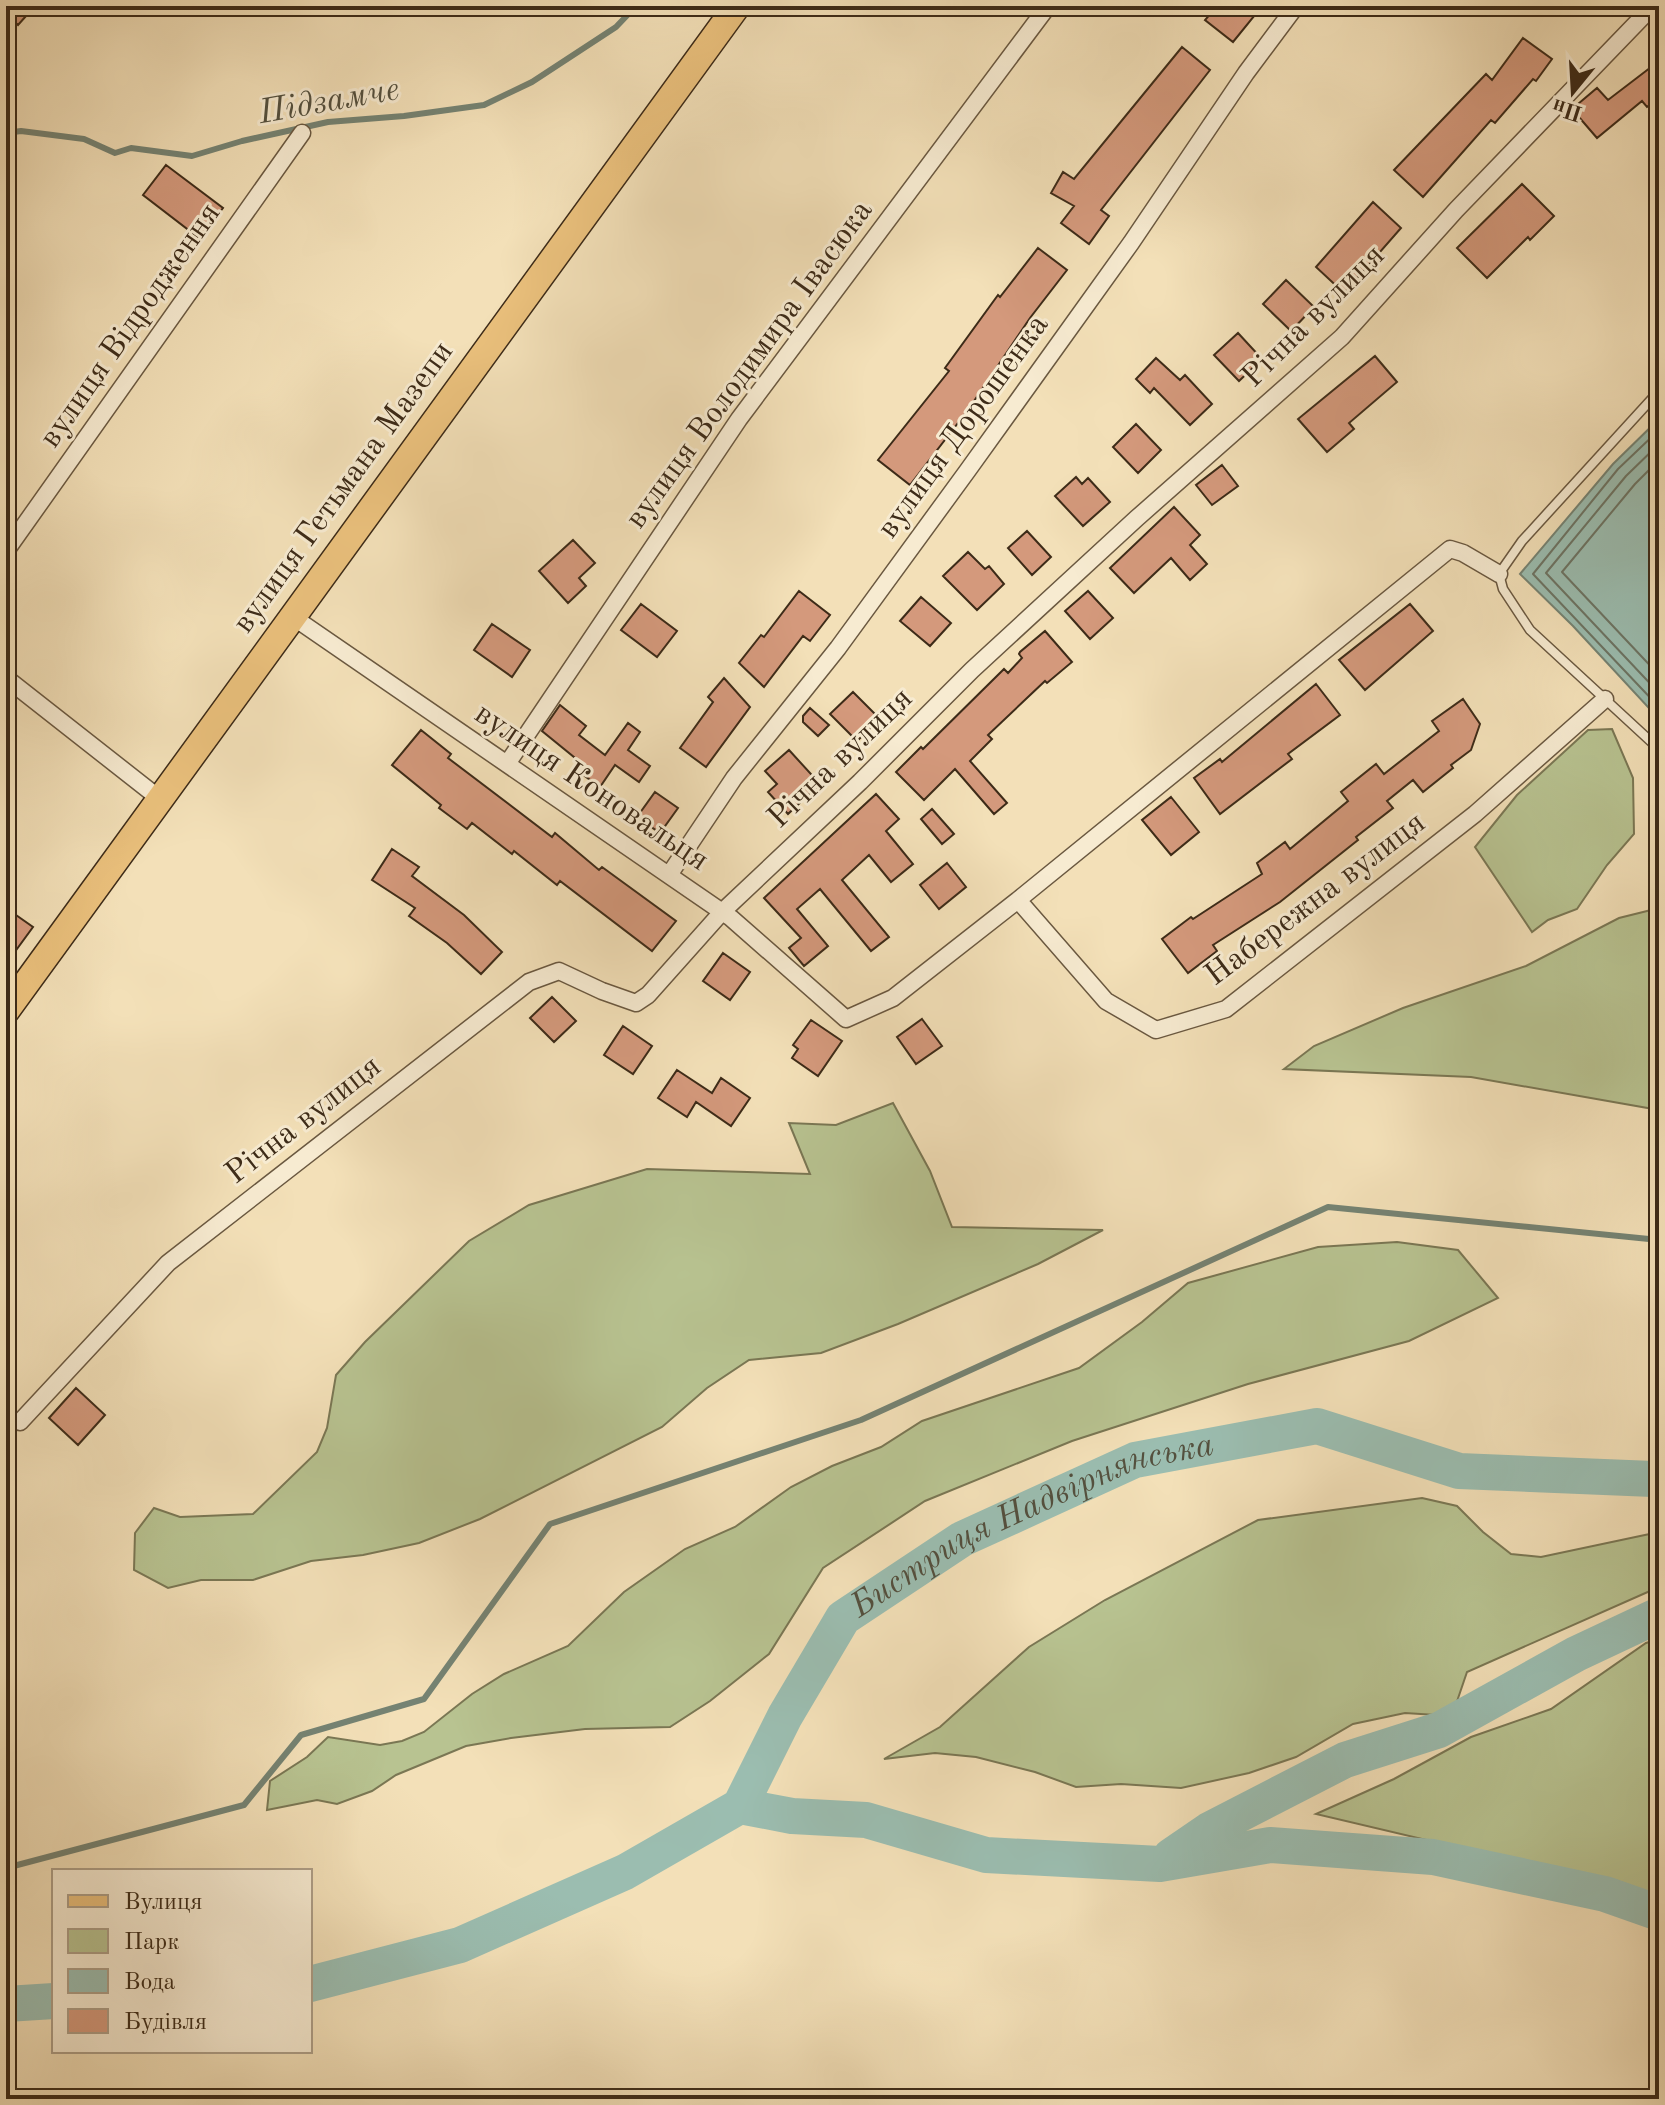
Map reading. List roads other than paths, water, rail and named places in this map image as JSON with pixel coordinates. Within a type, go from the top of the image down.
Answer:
[{"type":"main road","name":"вулиця Гетьмана Мазепи","points":[[6,1011],[737,6]]},
{"type":"street","name":"вулиця Володимира Івасюка","points":[[507,764],[739,419],[1048,6]]},
{"type":"street","name":"вулиця Дорошенка","points":[[669,875],[734,778],[838,648],[977,457],[1296,6]]},
{"type":"street","name":"Річна вулиця","points":[[20,1422],[168,1263],[529,982],[559,971],[636,1003],[648,995],[722,912],[860,782],[972,670],[1137,518],[1342,337],[1456,210],[1653,6]]},
{"type":"street","name":"вулиця Відродження","points":[[6,551],[302,133]]},
{"type":"street","points":[[1018,900],[1450,549],[1499,574]]},
{"type":"street","name":"вулиця Коновальця","points":[[293,617],[722,912],[846,1019],[893,998],[1018,900]]},
{"type":"street","points":[[6,678],[160,799]]},
{"type":"street","name":"Набережна вулиця","points":[[1018,900],[1106,1001],[1156,1030],[1226,1009],[1475,814],[1605,699]]},
{"type":"lane","points":[[1659,391],[1522,541],[1499,574],[1503,589],[1530,630],[1659,749]]},
{"type":"water","points":[[1659,419],[1659,719],[1520,574],[1613,464]]},
{"type":"waterway","name":"Підзамче","points":[[6,133],[21,131],[84,139],[115,153],[131,148],[192,156],[242,141],[328,122],[484,105],[532,82],[616,27],[636,6]]},
{"type":"waterway","points":[[6,1868],[244,1805],[301,1735],[424,1699],[550,1524],[861,1420],[1328,1207],[1659,1240]]},
{"type":"waterway","name":"Бистриця Надвірнянська","points":[[312,1983],[460,1945],[625,1872],[740,1806],[785,1716],[843,1618],[962,1539],[1135,1460],[1317,1426],[1459,1471],[1659,1477]]},
{"type":"waterway","points":[[1171,1856],[1209,1830],[1345,1760],[1439,1730],[1576,1654],[1659,1615]]},
{"type":"waterway","points":[[740,1806],[792,1816],[866,1820],[986,1855],[1160,1864],[1270,1845],[1433,1857],[1605,1894],[1659,1913]]},
{"type":"waterway","name":"Бистриця Надвірнянська","points":[[6,2004],[52,2001]]}]
